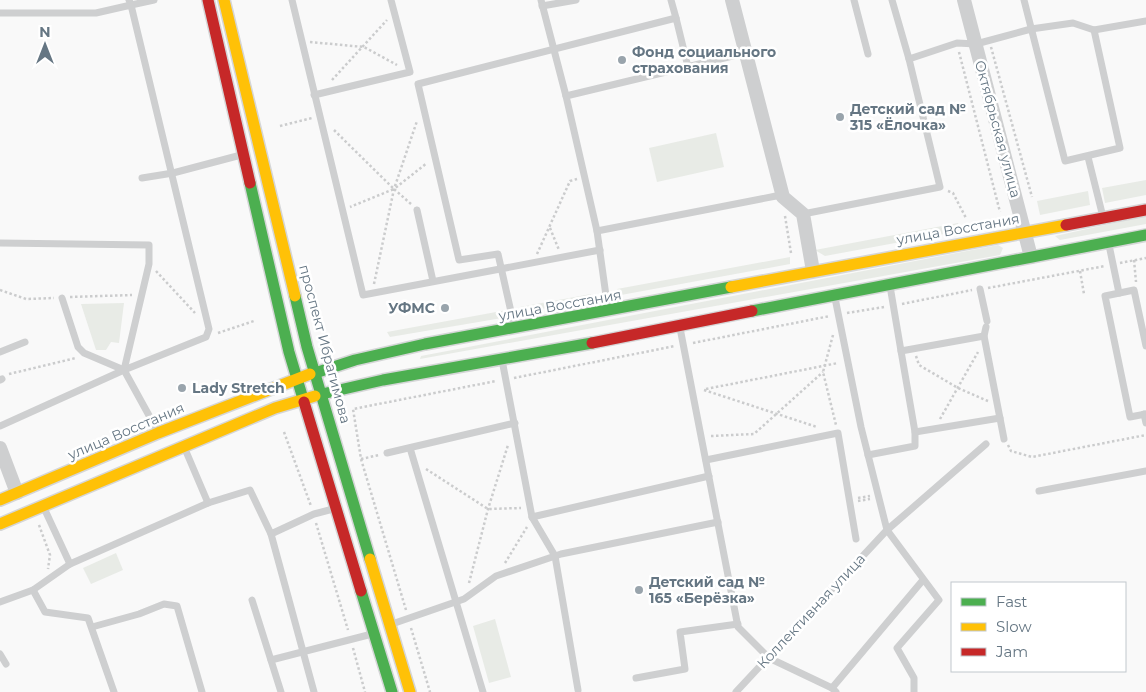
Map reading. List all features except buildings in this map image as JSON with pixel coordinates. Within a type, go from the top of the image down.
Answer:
[{"type":"main road","points":[[208,0],[297,379],[392,692]]},
{"type":"main road","name":"проспект Ибрагимова","points":[[224,0],[315,373],[410,692]]},
{"type":"main road","name":"улица Восстания","points":[[0,500],[158,433],[297,379],[355,360],[425,344],[608,312],[813,271],[1146,210]]},
{"type":"main road","points":[[0,524],[275,408],[346,387],[502,360],[890,283],[1146,235]]},
{"type":"main road","points":[[425,344],[417,360],[424,372],[433,372]]},
{"type":"street","points":[[732,0],[779,197],[803,214],[813,271]]},
{"type":"street","name":"Октябрьская улица","points":[[964,0],[983,43],[1031,257]]},
{"type":"street","points":[[0,448],[17,493]]},
{"type":"lane","points":[[0,13],[96,13],[130,3],[154,0]]},
{"type":"lane","points":[[292,0],[363,295],[600,250]]},
{"type":"lane","points":[[316,94],[410,72],[391,0]]},
{"type":"lane","points":[[576,0],[541,3],[555,49],[586,177],[597,231],[608,312]]},
{"type":"lane","points":[[671,0],[688,67]]},
{"type":"lane","points":[[854,0],[868,54]]},
{"type":"lane","points":[[803,214],[940,187],[909,59],[892,0]]},
{"type":"lane","points":[[1024,0],[1065,161],[1120,148],[1094,30]]},
{"type":"lane","points":[[0,426],[124,370],[206,337],[209,329],[173,173],[130,3]]},
{"type":"lane","points":[[515,328],[498,254],[459,260],[418,84],[676,18]]},
{"type":"lane","points":[[909,59],[957,44],[983,43],[1032,29],[1073,23],[1094,30],[1146,21]]},
{"type":"lane","points":[[566,96],[745,53]]},
{"type":"lane","points":[[142,178],[173,173],[243,155]]},
{"type":"lane","points":[[1088,157],[1103,218]]},
{"type":"lane","points":[[597,231],[779,197]]},
{"type":"lane","points":[[417,210],[433,282]]},
{"type":"lane","points":[[1108,242],[1119,293]]},
{"type":"lane","points":[[0,243],[149,245],[149,264],[124,370]]},
{"type":"lane","points":[[868,456],[915,446],[915,432],[890,283]]},
{"type":"lane","points":[[980,289],[986,324],[984,338],[1004,439]]},
{"type":"lane","points":[[1146,346],[1134,290],[1105,296],[1130,417],[1145,414],[1146,423]]},
{"type":"lane","points":[[834,295],[847,362],[886,530],[940,600],[896,648],[914,678],[914,692]]},
{"type":"lane","points":[[62,298],[78,348],[84,354],[124,370],[158,433]]},
{"type":"lane","points":[[680,325],[738,624],[769,658],[834,690],[923,580]]},
{"type":"lane","points":[[901,351],[984,338]]},
{"type":"lane","points":[[0,352],[25,342]]},
{"type":"lane","points":[[502,360],[532,517],[555,556],[578,690]]},
{"type":"lane","points":[[915,432],[1000,418]]},
{"type":"lane","points":[[386,453],[515,423]]},
{"type":"lane","points":[[706,460],[838,434],[856,539]]},
{"type":"lane","name":"Коллективная улица","points":[[736,692],[886,530],[986,444]]},
{"type":"lane","points":[[184,446],[208,503]]},
{"type":"lane","points":[[410,448],[483,692]]},
{"type":"lane","points":[[1039,491],[1146,471]]},
{"type":"lane","points":[[532,517],[709,476]]},
{"type":"lane","points":[[0,602],[33,590],[70,564],[208,503],[250,490],[271,534],[314,692]]},
{"type":"lane","points":[[43,505],[70,564]]},
{"type":"lane","points":[[271,534],[314,514],[336,508]]},
{"type":"lane","points":[[390,625],[464,600],[496,576],[555,556],[718,522]]},
{"type":"lane","points":[[33,590],[45,612],[88,618],[114,692]]},
{"type":"lane","points":[[252,600],[281,692]]},
{"type":"lane","points":[[92,627],[139,614],[164,604],[176,606],[202,692]]},
{"type":"lane","points":[[636,678],[685,669],[680,632],[738,624]]},
{"type":"lane","points":[[271,660],[374,633]]},
{"type":"lane","points":[[0,654],[6,664]]},
{"type":"path","points":[[316,94],[364,47],[394,12]]},
{"type":"path","points":[[301,41],[364,47],[410,72]]},
{"type":"path","points":[[983,43],[1032,197]]},
{"type":"path","points":[[957,44],[1000,212]]},
{"type":"path","points":[[372,293],[394,189],[422,102]]},
{"type":"path","points":[[280,126],[319,116],[417,210]]},
{"type":"path","points":[[342,211],[394,189],[435,156]]},
{"type":"path","points":[[533,263],[570,181],[586,177]]},
{"type":"path","points":[[940,187],[953,193],[966,218]]},
{"type":"path","points":[[779,197],[787,222],[791,253]]},
{"type":"path","points":[[550,228],[562,257]]},
{"type":"path","points":[[430,692],[361,458],[353,409],[839,314],[1146,258]]},
{"type":"path","points":[[1134,260],[1137,287],[1134,290]]},
{"type":"path","points":[[149,264],[209,329]]},
{"type":"path","points":[[1080,270],[1084,294]]},
{"type":"path","points":[[838,434],[823,372],[839,314]]},
{"type":"path","points":[[206,337],[254,320]]},
{"type":"path","points":[[934,429],[984,338]]},
{"type":"path","points":[[914,350],[919,365],[958,388],[997,406]]},
{"type":"path","points":[[1,380],[13,372],[71,361],[84,354]]},
{"type":"path","points":[[693,392],[847,362]]},
{"type":"path","points":[[702,437],[754,434],[823,372]]},
{"type":"path","points":[[704,390],[838,434]]},
{"type":"path","points":[[464,600],[488,509],[515,423]]},
{"type":"path","points":[[284,432],[314,514],[365,692]]},
{"type":"path","points":[[1004,439],[1011,451],[1032,457],[1146,435]]},
{"type":"path","points":[[361,458],[386,453]]},
{"type":"path","points":[[414,461],[488,509],[531,506]]},
{"type":"path","points":[[849,501],[878,496]]},
{"type":"path","points":[[496,576],[532,517]]},
{"type":"path","points":[[39,525],[50,555],[45,581]]},
{"type":"shaded area","points":[[716,133],[724,167],[657,182],[649,148]]},
{"type":"shaded area","points":[[1146,180],[1146,195],[1105,203],[1102,188]]},
{"type":"shaded area","points":[[1088,191],[1090,205],[1040,215],[1037,201]]},
{"type":"shaded area","points":[[1146,216],[1146,224],[1060,240],[1055,236]]},
{"type":"shaded area","points":[[958,223],[960,231],[825,256],[815,250]]},
{"type":"shaded area","points":[[998,245],[1003,248],[1000,255],[420,359],[421,356]]},
{"type":"shaded area","points":[[790,257],[790,264],[621,295],[617,289]]},
{"type":"shaded area","points":[[591,294],[589,300],[585,301],[584,297],[559,302],[557,306],[525,312],[520,307]]},
{"type":"shaded area","points":[[124,303],[119,343],[111,342],[106,350],[96,350],[81,304]]},
{"type":"shaded area","points":[[507,310],[508,317],[390,337],[387,332]]},
{"type":"shaded area","points":[[116,553],[123,570],[91,584],[83,568]]},
{"type":"shaded area","points":[[495,619],[511,677],[489,683],[473,626]]},
{"type":"traffic: fast","points":[[250,183],[289,352],[304,402]]},
{"type":"traffic: fast","points":[[752,311],[1146,235]]},
{"type":"traffic: fast","points":[[315,373],[355,360],[425,344],[731,287]]},
{"type":"traffic: fast","points":[[295,296],[307,347],[370,559]]},
{"type":"traffic: fast","points":[[322,394],[383,380],[592,343]]},
{"type":"traffic: fast","points":[[361,591],[392,692]]},
{"type":"traffic: slow","points":[[224,0],[295,296]]},
{"type":"traffic: slow","points":[[731,287],[1066,225]]},
{"type":"traffic: slow","points":[[0,500],[158,433],[310,374]]},
{"type":"traffic: slow","points":[[0,524],[275,408],[315,396]]},
{"type":"traffic: slow","points":[[370,559],[410,692]]},
{"type":"traffic: jam","points":[[208,0],[250,183]]},
{"type":"traffic: jam","points":[[1066,225],[1146,210]]},
{"type":"traffic: jam","points":[[592,343],[752,311]]},
{"type":"traffic: jam","points":[[304,402],[361,591]]},
{"type":"place","name":"Фонд социального страхования","points":[[622,60]]},
{"type":"place","name":"Детский сад № 315 «Ёлочка»","points":[[840,117]]},
{"type":"place","name":"УФМС","points":[[445,308]]},
{"type":"place","name":"Lady Stretch","points":[[182,388]]},
{"type":"place","name":"Детский сад № 165 «Берёзка»","points":[[639,590]]}]
